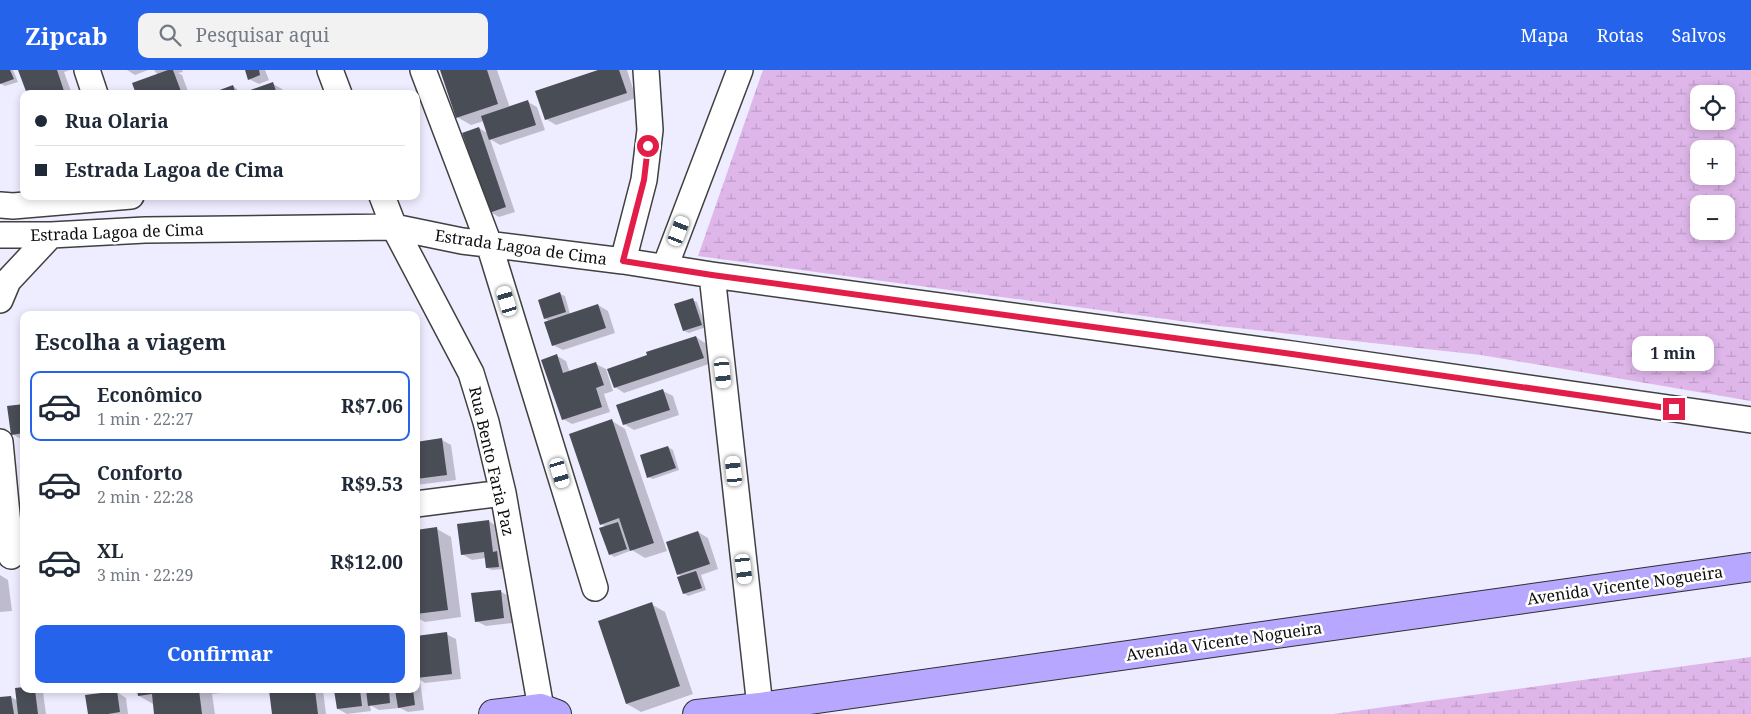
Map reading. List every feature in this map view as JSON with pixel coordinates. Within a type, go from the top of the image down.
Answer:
[{"type":"street","points":[[87,70],[94,90]]},
{"type":"street","points":[[423,70],[489,244],[595,588]]},
{"type":"street","points":[[623,261],[644,180],[650,130],[646,70]]},
{"type":"street","points":[[665,267],[740,70]]},
{"type":"street","points":[[0,205],[13,206],[84,200]]},
{"type":"street","points":[[134,200],[145,230]]},
{"type":"street","name":"Rua Bento Faria Paz","points":[[384,200],[394,227],[470,373],[486,422],[503,493],[547,712]]},
{"type":"street","name":"Estrada Lagoa de Cima","points":[[0,235],[51,235],[145,230],[394,227],[462,241],[623,261],[712,275],[1272,351],[1751,420]]},
{"type":"street","points":[[0,300],[8,281],[51,235]]},
{"type":"street","points":[[712,275],[760,707]]},
{"type":"street","points":[[0,442],[12,556]]},
{"type":"street","points":[[420,503],[503,493]]},
{"type":"street","name":"Avenida Vicente Nogueira","points":[[697,714],[760,707],[1751,567]]},
{"type":"street","points":[[493,714],[547,712]]},
{"type":"green space","points":[[763,70],[1751,70],[1751,401],[1481,355],[1210,325],[698,256]]},
{"type":"green space","points":[[1751,657],[1751,714],[1333,714]]},
{"type":"building","points":[[0,70],[10,70],[14,79],[0,84]]},
{"type":"building","points":[[18,70],[57,70],[64,90],[26,90]]},
{"type":"building","points":[[168,70],[173,70],[180,90],[135,90],[132,83]]},
{"type":"building","points":[[245,70],[259,70],[260,75],[248,80]]},
{"type":"building","points":[[440,70],[487,70],[498,104],[456,118]]},
{"type":"building","points":[[598,70],[619,70],[627,93],[545,120],[535,91]]},
{"type":"building","points":[[273,82],[276,90],[250,90]]},
{"type":"building","points":[[233,85],[235,90],[220,90]]},
{"type":"building","points":[[528,100],[536,125],[489,140],[481,116]]},
{"type":"building","points":[[479,127],[506,207],[489,213],[462,133]]},
{"type":"building","points":[[560,292],[566,312],[544,319],[538,300]]},
{"type":"building","points":[[693,298],[702,325],[683,331],[674,304]]},
{"type":"building","points":[[598,304],[606,328],[552,346],[544,322]]},
{"type":"building","points":[[696,336],[704,358],[614,388],[607,369],[647,355],[646,352]]},
{"type":"building","points":[[557,354],[563,373],[596,362],[604,385],[596,388],[602,407],[562,420],[541,360]]},
{"type":"building","points":[[663,389],[670,410],[623,425],[616,405]]},
{"type":"building","points":[[20,404],[20,434],[11,435],[7,406]]},
{"type":"building","points":[[612,419],[654,543],[630,551],[619,518],[600,525],[569,434]]},
{"type":"building","points":[[442,438],[447,475],[420,478],[420,441]]},
{"type":"building","points":[[668,446],[676,468],[647,478],[640,455]]},
{"type":"building","points":[[489,520],[493,552],[497,551],[499,567],[486,568],[484,552],[461,555],[457,524]]},
{"type":"building","points":[[618,522],[627,549],[609,555],[599,528]]},
{"type":"building","points":[[437,527],[448,610],[420,614],[420,529]]},
{"type":"building","points":[[698,531],[710,564],[677,575],[666,542]]},
{"type":"building","points":[[696,571],[702,588],[683,594],[677,577]]},
{"type":"building","points":[[501,590],[504,618],[475,622],[471,593]]},
{"type":"building","points":[[652,602],[680,686],[626,704],[598,621]]},
{"type":"building","points":[[447,632],[452,674],[420,678],[420,635]]},
{"type":"building","points":[[20,687],[20,693],[35,693],[38,714],[18,714],[15,688]]},
{"type":"building","points":[[117,693],[120,712],[88,714],[85,695]]},
{"type":"building","points":[[138,693],[199,693],[202,714],[154,714],[152,694],[138,696]]},
{"type":"building","points":[[269,693],[315,693],[318,714],[272,714]]},
{"type":"building","points":[[334,693],[360,693],[362,706],[337,709]]},
{"type":"building","points":[[366,693],[389,693],[390,703],[368,706]]},
{"type":"building","points":[[396,693],[413,693],[415,705],[398,708]]},
{"type":"building","points":[[11,696],[14,714],[0,714],[0,697]]},
{"type":"route","points":[[648,146],[644,180],[623,261],[1674,409]]}]
